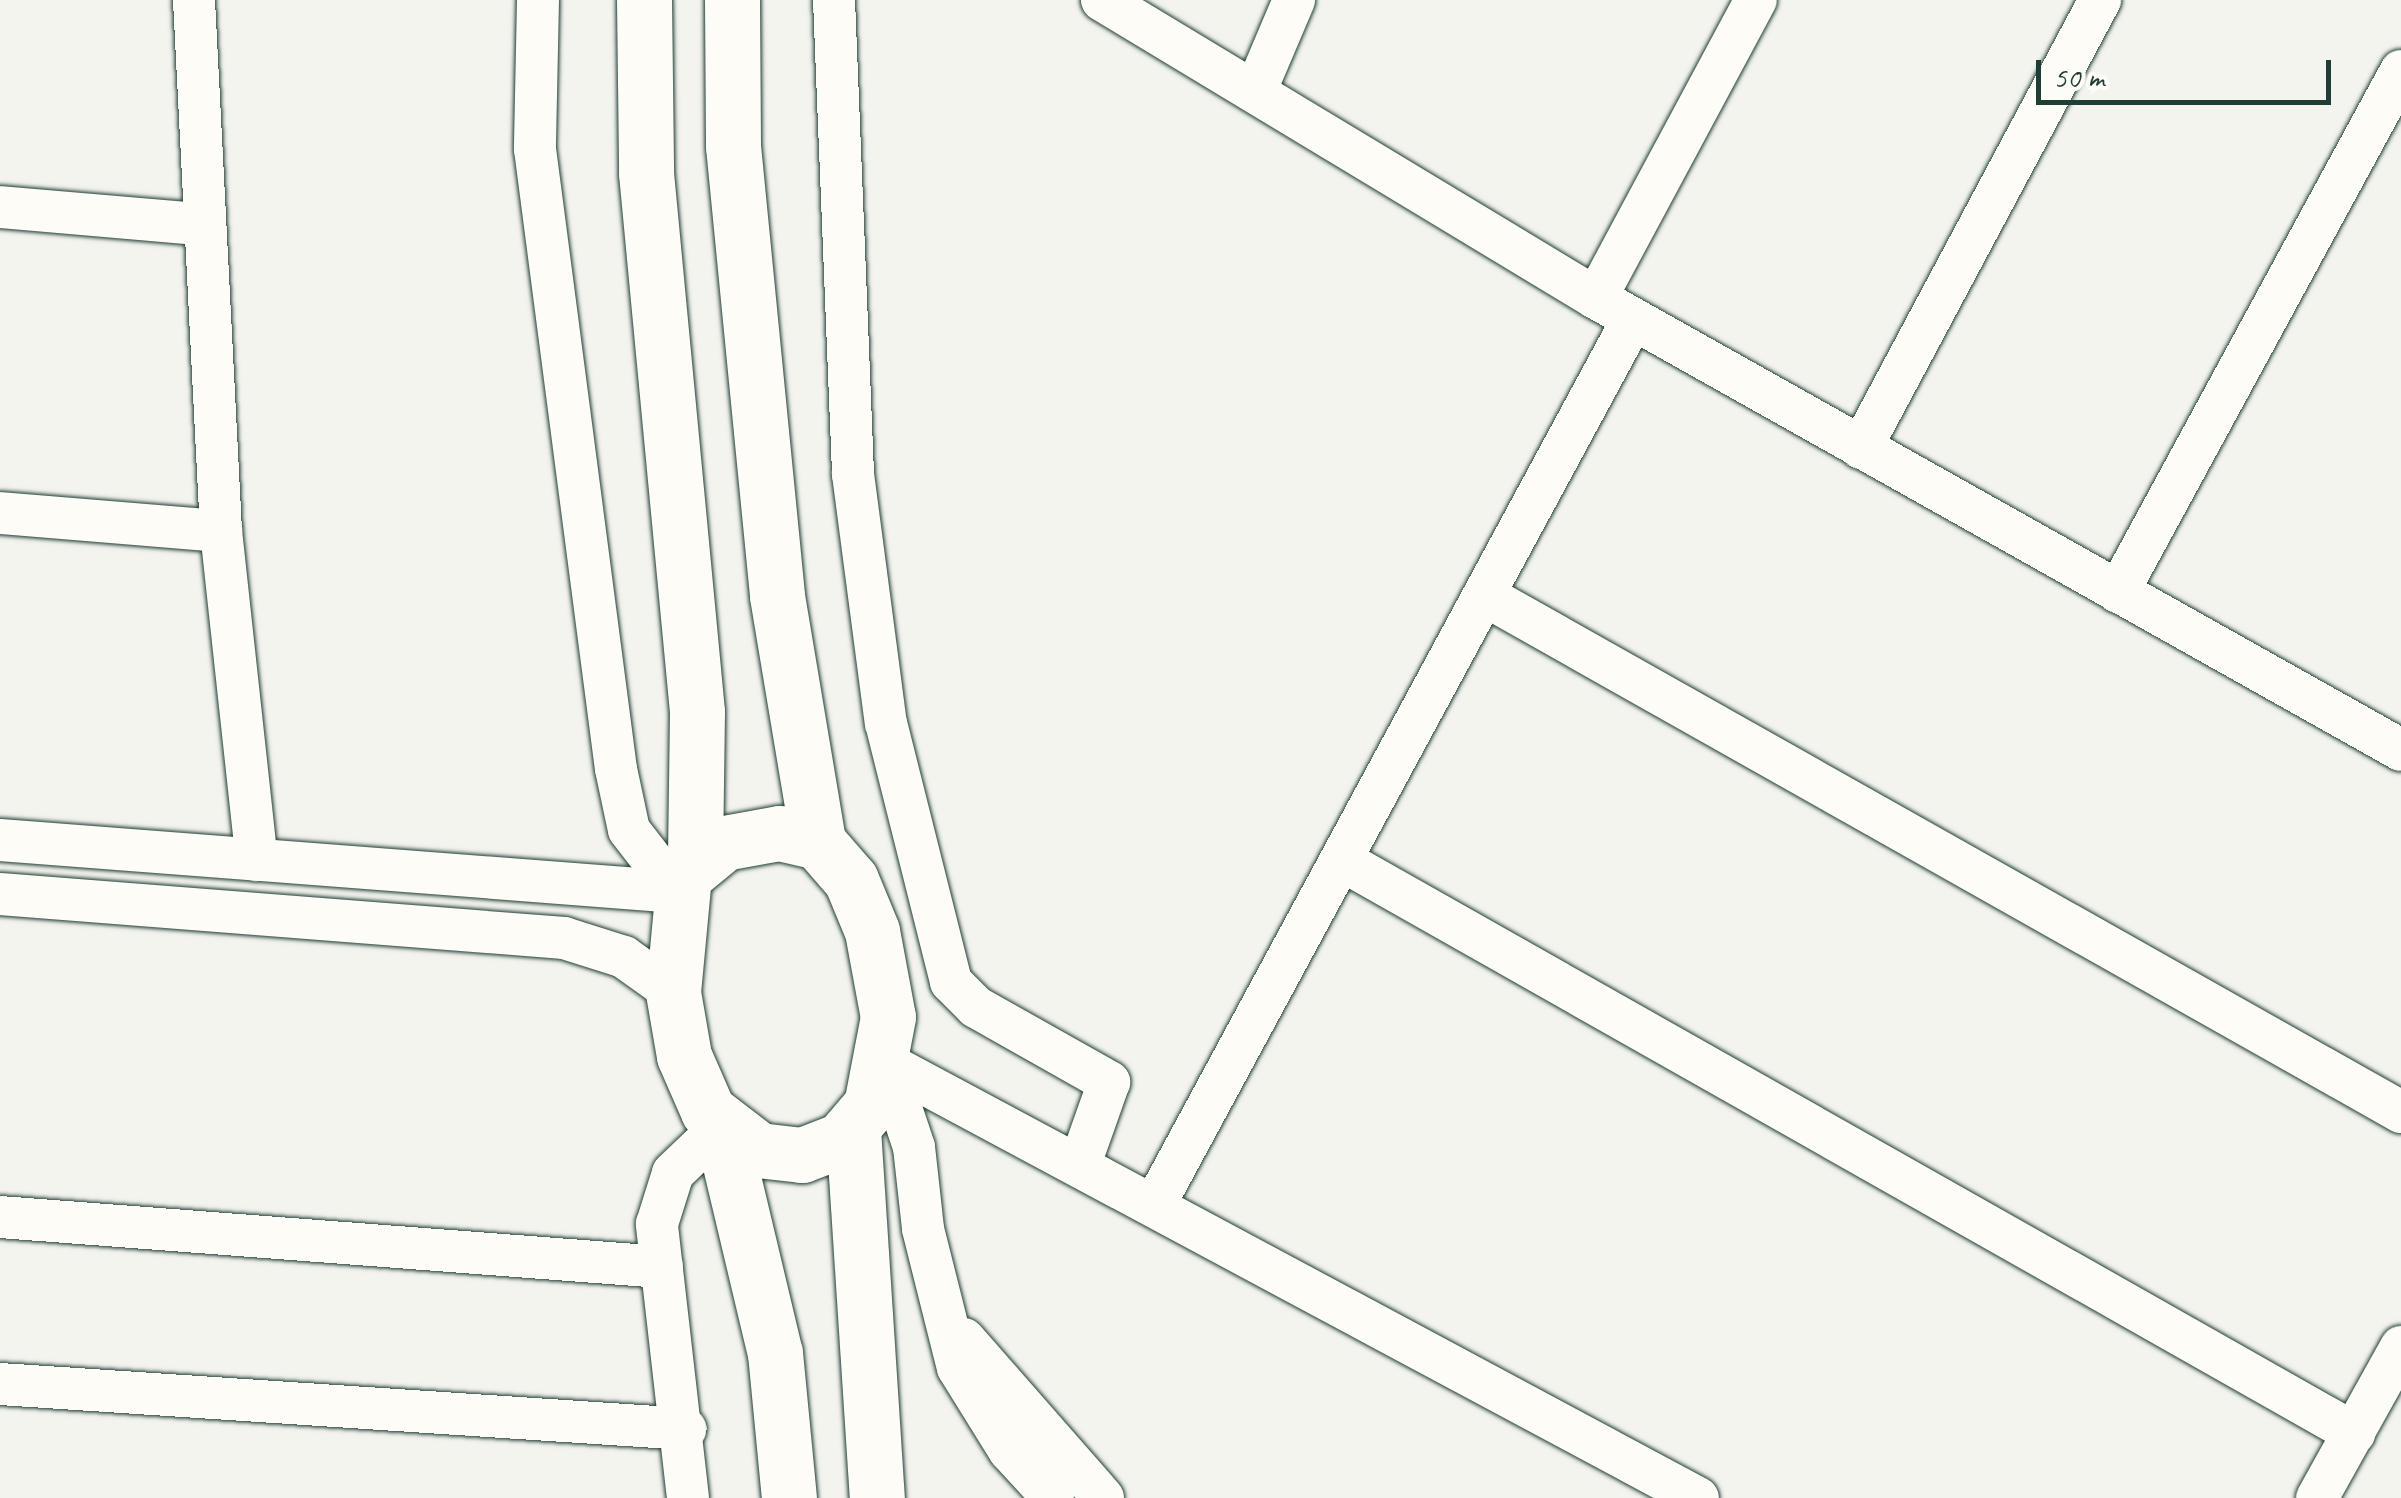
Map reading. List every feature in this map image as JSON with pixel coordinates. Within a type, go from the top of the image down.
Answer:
[{"type":"main road","points":[[644,0],[646,174],[697,712],[686,877],[672,992],[696,1090],[721,1127],[769,1318],[789,1498]]},
{"type":"main road","points":[[721,1127],[777,1155],[824,1150],[853,1129],[886,1063],[872,931],[851,880],[818,842],[777,596],[733,146],[732,0]]},
{"type":"main road","points":[[686,877],[751,837],[818,842]]},
{"type":"main road","points":[[853,1129],[877,1498]]},
{"type":"street","points":[[194,0],[200,224],[221,530],[257,860]]},
{"type":"street","points":[[538,0],[535,149],[616,769],[629,830],[686,877]]},
{"type":"street","points":[[834,0],[853,474],[886,723],[952,982],[976,1007],[1109,1082],[1081,1161]]},
{"type":"street","points":[[1102,0],[1596,298],[2118,592],[2397,739]]},
{"type":"street","points":[[1255,92],[1294,0]]},
{"type":"street","points":[[1596,298],[1756,0]]},
{"type":"street","points":[[1861,448],[2100,0]]},
{"type":"street","points":[[2118,592],[2401,71]]},
{"type":"street","points":[[0,207],[200,224]]},
{"type":"street","points":[[1155,1204],[1633,319]]},
{"type":"street","points":[[0,514],[221,530]]},
{"type":"street","points":[[1484,595],[2401,1112]]},
{"type":"street","points":[[0,840],[257,860],[686,877]]},
{"type":"street","points":[[1342,861],[2354,1433]]},
{"type":"street","points":[[0,894],[564,938],[624,957],[672,992]]},
{"type":"street","points":[[886,1063],[1081,1161],[1698,1498]]},
{"type":"street","points":[[886,1063],[914,1147],[945,1316],[977,1405],[1054,1498]]},
{"type":"street","points":[[688,1498],[686,1429],[662,1267],[661,1199],[694,1148],[721,1127]]},
{"type":"street","points":[[0,1217],[662,1267]]},
{"type":"street","points":[[945,1316],[1103,1498]]},
{"type":"street","points":[[2316,1498],[2401,1347]]},
{"type":"street","points":[[0,1384],[686,1429]]}]
